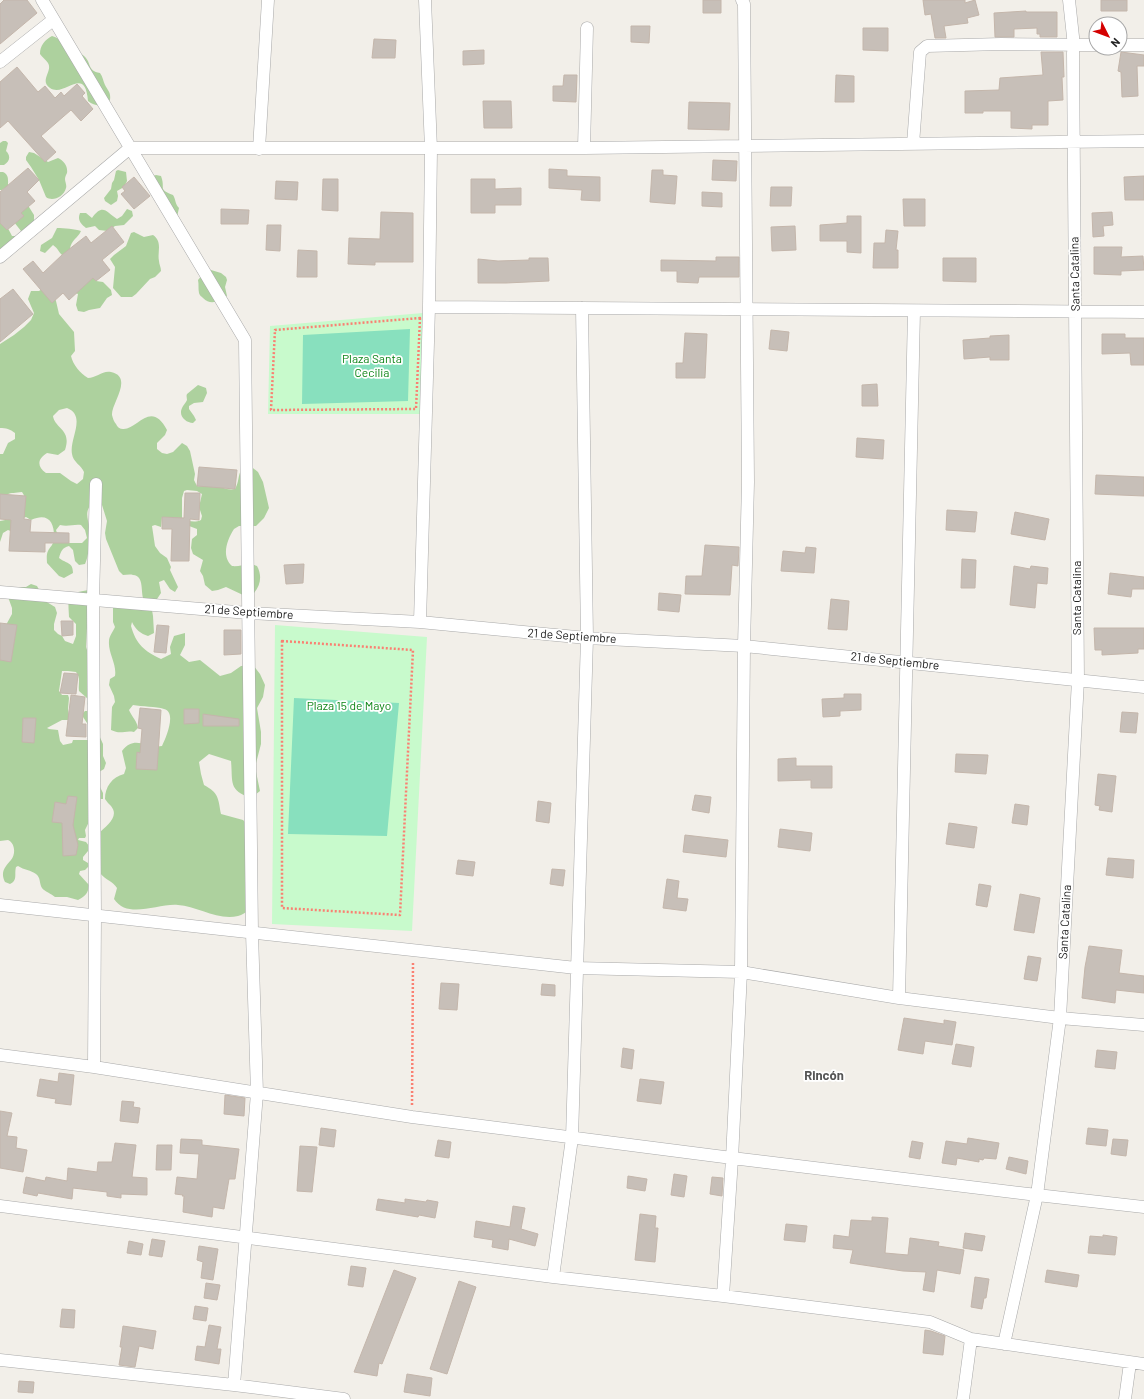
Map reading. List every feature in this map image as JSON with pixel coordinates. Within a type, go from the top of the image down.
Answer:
[{"type":"street","points":[[42,0],[245,340],[252,933],[257,1093],[234,1385]]},
{"type":"street","points":[[259,149],[268,0]]},
{"type":"street","points":[[420,622],[429,307],[431,149],[425,0]]},
{"type":"street","points":[[723,1296],[732,1158],[741,972],[744,646],[748,482],[744,4],[742,0]]},
{"type":"street","name":"Santa Catalina","points":[[1004,1344],[1037,1195],[1060,1018],[1078,680],[1073,142],[1074,46],[1069,0]]},
{"type":"street","points":[[0,62],[53,20]]},
{"type":"street","points":[[584,148],[587,28]]},
{"type":"street","points":[[913,144],[920,52],[927,46],[1001,44],[1088,45]]},
{"type":"street","points":[[1128,45],[1144,45]]},
{"type":"street","points":[[0,257],[130,148],[584,148],[1144,141]]},
{"type":"street","points":[[429,307],[1144,312]]},
{"type":"street","points":[[553,1277],[572,1138],[587,638],[582,308]]},
{"type":"street","points":[[899,998],[914,311]]},
{"type":"street","points":[[94,1067],[96,916],[93,600],[96,484]]},
{"type":"street","name":"21 de Septiembre","points":[[0,592],[248,613],[420,622],[587,638],[744,646],[1144,687]]},
{"type":"street","points":[[0,905],[576,968],[741,972],[899,998],[1060,1018],[1144,1025]]},
{"type":"street","points":[[0,1054],[94,1067],[412,1117],[732,1158],[1144,1207]]},
{"type":"street","points":[[0,1206],[553,1277],[723,1296],[930,1322],[971,1339],[1144,1364]]},
{"type":"street","points":[[963,1399],[971,1339]]},
{"type":"street","points":[[0,1360],[234,1385],[254,1393],[344,1399]]},
{"type":"street","points":[[1125,1399],[1130,1362]]},
{"type":"path","points":[[420,318],[416,409],[271,410],[275,330],[420,318]]},
{"type":"path","points":[[282,642],[413,650],[400,915],[282,908],[282,642]]},
{"type":"path","points":[[412,1117],[414,951]]},
{"type":"green space","points":[[52,36],[83,55],[91,69],[100,73],[110,93],[110,100],[102,105],[91,103],[88,101],[86,90],[83,85],[79,83],[56,90],[47,85],[46,79],[49,66],[40,54],[40,51],[43,43]]},
{"type":"green space","points":[[3,141],[8,143],[6,151],[9,158],[8,162],[4,165],[0,165],[0,143]]},
{"type":"green space","points":[[29,152],[34,153],[48,162],[58,158],[65,164],[67,168],[65,177],[66,187],[63,194],[58,198],[51,199],[46,197],[39,180],[26,160]]},
{"type":"green space","points":[[116,171],[126,172],[127,181],[124,187],[117,191],[117,201],[111,205],[105,201],[104,198],[111,189]]},
{"type":"green space","points":[[0,172],[5,173],[8,179],[8,186],[2,190],[0,190]]},
{"type":"green space","points":[[153,176],[161,176],[163,190],[174,197],[179,208],[177,217]]},
{"type":"green space","points":[[26,207],[29,207],[34,215],[34,224],[24,233],[14,222],[15,217]]},
{"type":"green space","points":[[127,209],[132,211],[133,216],[124,225],[115,226],[108,231],[99,230],[95,226],[86,228],[79,220],[80,213],[86,213],[92,218],[96,213],[102,210],[117,219],[122,216]]},
{"type":"green space","points":[[0,223],[6,226],[12,236],[17,236],[0,251]]},
{"type":"green space","points":[[57,228],[81,231],[72,243],[70,249],[96,281],[103,282],[111,290],[112,295],[107,298],[100,308],[84,312],[78,311],[76,305],[78,294],[73,292],[65,257],[53,245],[45,253],[40,251],[41,245],[52,238]]},
{"type":"green space","points":[[134,232],[144,237],[153,235],[156,238],[159,244],[159,262],[161,271],[155,277],[150,279],[132,297],[121,297],[113,288],[115,267],[110,259],[126,246],[131,233]]},
{"type":"green space","points":[[211,270],[221,273],[226,277],[227,280],[225,287],[227,296],[218,301],[209,302],[200,295],[198,280],[203,274]]},
{"type":"green space","points":[[42,289],[52,291],[59,314],[74,332],[75,351],[71,356],[75,366],[88,378],[105,372],[111,372],[118,375],[121,379],[120,391],[112,415],[118,427],[122,429],[128,428],[150,416],[161,421],[167,430],[165,435],[157,443],[157,449],[162,453],[167,454],[173,452],[182,443],[187,446],[190,451],[195,474],[194,480],[197,486],[211,485],[235,489],[240,472],[244,466],[248,464],[258,472],[263,482],[269,508],[264,518],[256,526],[239,526],[234,529],[226,548],[227,558],[232,566],[251,564],[257,566],[260,573],[260,580],[254,593],[243,595],[226,587],[212,591],[205,585],[200,571],[203,560],[193,554],[191,548],[192,539],[197,535],[197,529],[176,521],[175,518],[162,517],[161,527],[155,525],[152,526],[155,546],[160,553],[167,558],[171,567],[170,570],[178,587],[175,592],[170,589],[164,580],[159,582],[161,593],[155,602],[144,600],[141,582],[137,576],[123,575],[119,571],[106,539],[105,533],[107,521],[102,505],[90,506],[88,511],[87,516],[90,540],[88,556],[85,564],[79,565],[75,561],[73,550],[69,546],[61,552],[59,558],[71,565],[73,569],[73,573],[64,578],[59,576],[47,563],[47,553],[54,542],[54,534],[52,524],[46,518],[42,517],[31,520],[26,517],[21,519],[13,532],[8,530],[3,533],[0,542],[0,521],[16,515],[23,507],[25,497],[22,492],[10,493],[3,498],[0,506],[0,454],[3,454],[8,443],[15,439],[15,433],[8,429],[0,428],[0,344],[14,335],[31,320],[34,313],[28,299],[31,291],[39,291]],"holes":[[[67,408],[76,416],[77,422],[72,454],[75,461],[84,472],[83,479],[77,484],[60,473],[46,473],[43,471],[39,463],[41,458],[47,453],[58,455],[65,450],[67,443],[65,433],[54,420],[53,416],[59,410]],[[184,491],[197,491],[202,494],[199,507],[202,516],[201,520],[191,521],[182,518],[182,498]],[[60,525],[81,525],[85,530],[87,538],[82,543],[61,543],[56,530]]]},
{"type":"green space","name":"Plaza Santa Cecilia","points":[[423,313],[420,414],[268,414],[270,326]]},
{"type":"green space","points":[[410,329],[408,401],[302,404],[303,335]]},
{"type":"green space","points":[[198,385],[206,388],[207,393],[203,402],[194,403],[189,406],[189,409],[196,420],[193,423],[190,423],[183,418],[181,411],[187,400],[187,394]]},
{"type":"green space","points":[[31,584],[37,586],[45,601],[55,607],[57,613],[54,630],[62,636],[65,641],[73,644],[76,636],[76,624],[69,617],[69,600],[72,595],[76,593],[89,590],[86,647],[88,653],[89,706],[87,704],[88,699],[79,691],[78,674],[76,672],[62,671],[59,691],[62,695],[68,695],[70,720],[62,720],[47,728],[58,730],[60,741],[63,745],[72,743],[73,740],[88,740],[89,726],[83,717],[83,713],[88,711],[103,744],[103,756],[106,763],[104,769],[99,772],[99,785],[103,793],[103,799],[100,799],[85,830],[85,838],[79,838],[78,840],[86,842],[89,846],[83,860],[88,863],[89,866],[85,870],[80,871],[79,874],[89,885],[86,894],[78,900],[67,897],[55,897],[42,888],[39,877],[36,874],[18,866],[15,870],[14,881],[10,884],[5,882],[3,875],[4,870],[13,858],[14,852],[10,841],[0,841],[0,657],[6,625],[12,614],[12,608],[8,597],[9,592],[14,587],[26,587]]},
{"type":"green space","points":[[113,604],[152,610],[154,633],[148,636],[138,631],[132,622],[131,626],[138,642],[145,650],[155,656],[161,659],[171,654],[170,647],[174,636],[185,633],[185,645],[180,655],[189,662],[200,660],[220,676],[231,673],[241,666],[253,665],[260,674],[265,685],[263,697],[257,708],[261,732],[261,744],[255,767],[260,791],[251,798],[238,792],[232,780],[231,761],[209,754],[199,762],[204,785],[213,791],[217,796],[221,814],[243,820],[251,828],[249,910],[239,916],[223,917],[178,905],[135,910],[127,909],[114,899],[117,888],[100,873],[99,833],[111,821],[114,814],[111,806],[105,799],[105,795],[110,783],[116,777],[124,774],[126,768],[122,751],[131,743],[162,746],[168,732],[170,720],[168,711],[164,709],[133,705],[129,710],[137,723],[138,728],[134,732],[118,732],[111,730],[112,707],[115,702],[109,685],[110,679],[115,676],[115,667],[109,645],[110,637],[115,627],[113,622]]},
{"type":"green space","name":"Plaza 15 de Mayo","points":[[275,625],[427,637],[412,931],[272,924]]},
{"type":"green space","points":[[294,698],[399,703],[387,836],[288,834]]},
{"type":"building","points":[[4,0],[27,0],[37,13],[0,44],[0,4]]},
{"type":"building","points":[[703,0],[721,0],[721,13],[703,13]]},
{"type":"building","points":[[923,0],[965,0],[965,3],[975,0],[979,15],[967,18],[968,23],[944,26],[946,38],[935,38],[931,14],[925,15]]},
{"type":"building","points":[[1101,0],[1127,0],[1127,11],[1101,11]]},
{"type":"building","points":[[1026,11],[1057,12],[1057,37],[1040,37],[1040,34],[1037,34],[1037,28],[1014,29],[1014,37],[995,37],[994,13]]},
{"type":"building","points":[[631,26],[650,26],[649,43],[631,42]]},
{"type":"building","points":[[863,28],[888,28],[888,51],[863,50]]},
{"type":"building","points":[[374,39],[396,40],[395,58],[372,58]]},
{"type":"building","points":[[484,50],[484,64],[463,65],[463,51]]},
{"type":"building","points":[[1041,52],[1063,52],[1063,100],[1048,101],[1048,125],[1032,125],[1032,129],[1011,128],[1011,111],[983,111],[983,113],[965,113],[965,91],[999,90],[1000,78],[1043,75]]},
{"type":"building","points":[[1128,53],[1144,55],[1144,66],[1137,66],[1138,96],[1122,97],[1121,72],[1118,71],[1120,56],[1128,56]]},
{"type":"building","points":[[17,67],[38,92],[45,86],[55,98],[61,92],[64,96],[77,84],[85,93],[82,96],[93,109],[81,121],[71,110],[41,136],[56,152],[45,162],[8,121],[0,128],[0,82]]},
{"type":"building","points":[[564,75],[577,75],[576,102],[553,101],[553,86],[563,86]]},
{"type":"building","points":[[836,75],[854,76],[854,102],[835,102]]},
{"type":"building","points":[[483,101],[511,101],[512,128],[484,128]]},
{"type":"building","points":[[689,102],[730,103],[729,130],[688,129]]},
{"type":"building","points":[[713,160],[737,161],[736,181],[712,180]]},
{"type":"building","points":[[28,168],[39,180],[27,192],[35,201],[21,213],[24,216],[7,230],[0,223],[0,192]]},
{"type":"building","points":[[549,169],[567,170],[567,176],[600,177],[600,201],[581,200],[582,190],[549,188]]},
{"type":"building","points":[[652,170],[663,170],[663,175],[677,176],[675,204],[650,202]]},
{"type":"building","points":[[1144,176],[1144,200],[1125,200],[1124,177]]},
{"type":"building","points":[[134,177],[150,196],[134,209],[121,194],[125,191],[122,187]]},
{"type":"building","points":[[323,179],[338,179],[338,211],[322,210]]},
{"type":"building","points":[[471,179],[495,179],[495,189],[521,188],[521,205],[495,205],[495,213],[471,213]]},
{"type":"building","points":[[276,181],[298,182],[297,200],[275,199]]},
{"type":"building","points":[[771,187],[792,187],[791,206],[770,206]]},
{"type":"building","points":[[702,192],[722,193],[722,207],[702,206]]},
{"type":"building","points":[[903,199],[925,199],[925,226],[904,226]]},
{"type":"building","points":[[221,209],[249,210],[248,224],[221,224]]},
{"type":"building","points":[[381,212],[413,213],[413,262],[375,262],[375,265],[348,264],[349,238],[380,239]]},
{"type":"building","points":[[1112,212],[1113,225],[1103,226],[1104,236],[1093,237],[1092,213]]},
{"type":"building","points":[[847,216],[861,216],[861,253],[847,252],[847,241],[820,241],[820,225],[847,223]]},
{"type":"building","points":[[267,225],[281,225],[280,251],[266,250]]},
{"type":"building","points":[[112,226],[124,242],[102,260],[110,270],[96,281],[93,278],[69,300],[63,293],[52,303],[23,269],[33,261],[43,273],[63,254],[86,236],[91,243]]},
{"type":"building","points":[[795,226],[796,250],[772,251],[771,227]]},
{"type":"building","points":[[886,230],[898,231],[896,250],[898,250],[898,268],[873,268],[874,243],[885,243]]},
{"type":"building","points":[[1094,247],[1122,247],[1121,257],[1143,256],[1144,270],[1121,271],[1121,275],[1094,274]]},
{"type":"building","points":[[298,250],[317,251],[317,277],[297,277]]},
{"type":"building","points":[[716,257],[739,257],[739,277],[699,277],[698,283],[677,282],[677,271],[661,271],[661,260],[716,261]]},
{"type":"building","points":[[529,258],[548,258],[549,281],[478,283],[478,259],[498,261],[529,260]]},
{"type":"building","points":[[943,258],[976,258],[976,282],[943,281]]},
{"type":"building","points":[[13,289],[33,314],[0,342],[0,299]]},
{"type":"building","points":[[771,330],[789,332],[787,351],[769,349]]},
{"type":"building","points":[[685,333],[707,334],[705,378],[676,378],[676,363],[683,363]]},
{"type":"building","points":[[1102,334],[1125,334],[1125,338],[1144,338],[1144,365],[1131,365],[1130,353],[1102,354]]},
{"type":"building","points":[[1009,335],[1009,360],[990,360],[990,357],[964,359],[963,340]]},
{"type":"building","points":[[877,384],[878,406],[862,406],[862,385]]},
{"type":"building","points":[[857,438],[884,440],[883,459],[856,457]]},
{"type":"building","points":[[199,467],[237,470],[235,489],[197,486]]},
{"type":"building","points":[[1096,475],[1144,477],[1144,496],[1095,494]]},
{"type":"building","points":[[185,493],[200,493],[199,520],[190,519],[189,561],[171,561],[172,529],[162,529],[162,517],[184,518]]},
{"type":"building","points":[[0,494],[26,496],[24,519],[31,520],[30,532],[69,533],[69,543],[45,543],[45,552],[9,551],[11,520],[0,519]]},
{"type":"building","points":[[947,510],[977,512],[975,532],[946,530]]},
{"type":"building","points":[[1015,512],[1049,519],[1045,540],[1011,534]]},
{"type":"building","points":[[705,545],[739,547],[738,566],[732,565],[730,595],[685,594],[686,576],[702,576]]},
{"type":"building","points":[[806,547],[816,548],[814,573],[781,571],[783,551],[805,553]]},
{"type":"building","points":[[962,559],[976,560],[975,588],[961,588]]},
{"type":"building","points":[[304,564],[303,583],[286,584],[284,565]]},
{"type":"building","points":[[1014,566],[1030,569],[1031,566],[1048,568],[1047,584],[1037,583],[1035,608],[1010,605]]},
{"type":"building","points":[[1110,573],[1144,577],[1144,589],[1132,589],[1131,597],[1108,594]]},
{"type":"building","points":[[659,593],[681,595],[679,612],[658,610]]},
{"type":"building","points":[[831,599],[849,601],[847,630],[828,629]]},
{"type":"building","points":[[61,621],[73,621],[73,635],[62,636]]},
{"type":"building","points":[[0,623],[17,625],[11,662],[0,660]]},
{"type":"building","points":[[157,625],[169,626],[166,653],[154,652]]},
{"type":"building","points":[[1094,628],[1144,628],[1144,649],[1138,649],[1138,653],[1102,655],[1102,650],[1095,650]]},
{"type":"building","points":[[224,630],[241,630],[241,654],[224,655]]},
{"type":"building","points":[[64,673],[78,674],[76,694],[60,693]]},
{"type":"building","points":[[844,694],[861,694],[861,710],[840,711],[840,716],[823,717],[822,699],[844,698]]},
{"type":"building","points":[[71,695],[85,697],[82,724],[86,724],[86,737],[66,736]]},
{"type":"building","points":[[140,708],[161,710],[157,770],[136,769],[137,752],[140,753],[142,729],[138,728]]},
{"type":"building","points":[[184,709],[199,709],[199,723],[184,724]]},
{"type":"building","points":[[1122,712],[1138,713],[1136,733],[1120,732]]},
{"type":"building","points":[[203,714],[239,719],[239,726],[203,726]]},
{"type":"building","points":[[23,718],[36,718],[34,743],[22,742]]},
{"type":"building","points":[[956,754],[988,755],[986,774],[955,772]]},
{"type":"building","points":[[796,758],[796,766],[832,766],[832,788],[811,788],[811,780],[778,781],[778,759]]},
{"type":"building","points":[[1098,774],[1116,776],[1112,812],[1099,810],[1100,806],[1095,805]]},
{"type":"building","points":[[695,795],[711,797],[709,813],[692,810]]},
{"type":"building","points":[[68,796],[77,797],[73,825],[78,845],[76,855],[63,856],[62,823],[52,822],[55,802],[66,804]]},
{"type":"building","points":[[538,801],[551,803],[549,823],[536,821]]},
{"type":"building","points":[[1015,804],[1029,806],[1027,825],[1012,823]]},
{"type":"building","points":[[949,823],[977,827],[974,848],[946,844]]},
{"type":"building","points":[[780,829],[812,833],[810,851],[778,847]]},
{"type":"building","points":[[685,835],[728,840],[726,857],[683,852]]},
{"type":"building","points":[[1108,858],[1134,860],[1133,878],[1106,875]]},
{"type":"building","points":[[458,860],[475,862],[473,876],[456,874]]},
{"type":"building","points":[[552,869],[565,870],[563,886],[550,884]]},
{"type":"building","points":[[667,879],[679,881],[677,898],[688,899],[686,911],[663,908]]},
{"type":"building","points":[[979,884],[991,886],[987,907],[976,905]]},
{"type":"building","points":[[1020,894],[1040,898],[1034,933],[1014,930]]},
{"type":"building","points":[[1089,946],[1122,950],[1119,973],[1144,976],[1144,993],[1116,990],[1115,1003],[1082,998]]},
{"type":"building","points":[[1028,956],[1041,958],[1037,981],[1024,979]]},
{"type":"building","points":[[441,983],[459,984],[457,1010],[439,1009]]},
{"type":"building","points":[[542,984],[555,985],[555,996],[541,995]]},
{"type":"building","points":[[904,1018],[944,1024],[944,1020],[956,1022],[952,1045],[925,1041],[923,1054],[898,1050]]},
{"type":"building","points":[[956,1044],[974,1047],[971,1067],[952,1064]]},
{"type":"building","points":[[623,1048],[634,1050],[632,1069],[621,1067]]},
{"type":"building","points":[[1097,1050],[1117,1052],[1115,1069],[1095,1067]]},
{"type":"building","points":[[59,1073],[74,1075],[71,1105],[55,1103],[56,1099],[37,1096],[40,1079],[58,1082]]},
{"type":"building","points":[[640,1079],[664,1082],[661,1104],[637,1101]]},
{"type":"building","points":[[225,1095],[245,1098],[244,1116],[224,1114]]},
{"type":"building","points":[[122,1101],[134,1102],[133,1107],[140,1108],[138,1123],[120,1121]]},
{"type":"building","points":[[0,1111],[12,1113],[7,1136],[17,1137],[16,1148],[27,1150],[23,1172],[0,1168]]},
{"type":"building","points":[[321,1128],[336,1130],[334,1147],[319,1145]]},
{"type":"building","points":[[1088,1128],[1108,1130],[1106,1146],[1086,1144]]},
{"type":"building","points":[[968,1138],[999,1143],[996,1159],[984,1158],[983,1160],[979,1159],[979,1162],[957,1158],[956,1165],[942,1163],[946,1141],[967,1144]]},
{"type":"building","points":[[181,1139],[202,1140],[202,1145],[239,1149],[235,1179],[229,1179],[224,1209],[213,1207],[212,1217],[183,1212],[184,1196],[175,1194],[177,1177],[197,1179],[199,1154],[180,1153]]},
{"type":"building","points":[[1113,1139],[1128,1140],[1126,1156],[1111,1154]]},
{"type":"building","points":[[438,1140],[451,1142],[449,1158],[435,1156]]},
{"type":"building","points":[[912,1141],[923,1143],[920,1159],[909,1157]]},
{"type":"building","points":[[115,1143],[136,1145],[132,1177],[147,1178],[147,1195],[121,1194],[121,1198],[107,1196],[107,1192],[73,1188],[72,1199],[38,1193],[37,1196],[23,1193],[26,1177],[45,1181],[46,1177],[67,1181],[68,1168],[97,1172],[98,1162],[112,1162]]},
{"type":"building","points":[[157,1145],[172,1145],[171,1170],[156,1170]]},
{"type":"building","points":[[300,1146],[317,1147],[312,1192],[297,1191]]},
{"type":"building","points":[[1009,1157],[1028,1161],[1026,1174],[1006,1169]]},
{"type":"building","points":[[674,1174],[687,1176],[684,1197],[671,1195]]},
{"type":"building","points":[[628,1176],[647,1179],[645,1191],[627,1188]]},
{"type":"building","points":[[712,1177],[723,1178],[722,1196],[710,1194]]},
{"type":"building","points":[[378,1199],[405,1203],[405,1199],[438,1202],[435,1218],[419,1215],[418,1217],[376,1210]]},
{"type":"building","points":[[513,1206],[525,1208],[521,1229],[538,1234],[535,1246],[509,1239],[508,1250],[492,1247],[493,1240],[474,1237],[476,1221],[510,1227]]},
{"type":"building","points":[[640,1214],[656,1216],[655,1228],[658,1228],[655,1262],[635,1260]]},
{"type":"building","points":[[872,1217],[888,1218],[885,1253],[908,1255],[910,1238],[939,1242],[938,1246],[964,1250],[960,1274],[937,1270],[934,1292],[923,1290],[926,1272],[903,1271],[850,1263],[853,1250],[833,1248],[834,1235],[849,1237],[851,1220],[872,1221]]},
{"type":"building","points":[[786,1224],[807,1226],[805,1242],[784,1240]]},
{"type":"building","points":[[965,1233],[985,1236],[982,1251],[963,1248]]},
{"type":"building","points":[[1103,1235],[1117,1237],[1115,1255],[1088,1253],[1090,1236],[1103,1237]]},
{"type":"building","points":[[152,1239],[165,1241],[162,1257],[149,1255]]},
{"type":"building","points":[[129,1241],[143,1244],[141,1255],[127,1253]]},
{"type":"building","points":[[199,1246],[218,1249],[213,1280],[201,1278],[203,1262],[197,1260]]},
{"type":"building","points":[[351,1266],[366,1268],[363,1287],[348,1285]]},
{"type":"building","points":[[394,1270],[416,1278],[382,1364],[379,1363],[377,1376],[354,1372]]},
{"type":"building","points":[[1047,1270],[1079,1275],[1077,1287],[1045,1282]]},
{"type":"building","points":[[975,1277],[989,1279],[986,1298],[984,1298],[982,1309],[971,1307]]},
{"type":"building","points":[[459,1281],[476,1287],[447,1374],[430,1369]]},
{"type":"building","points":[[206,1283],[220,1285],[217,1300],[204,1298]]},
{"type":"building","points":[[195,1306],[208,1308],[206,1321],[193,1319]]},
{"type":"building","points":[[62,1309],[75,1310],[74,1328],[60,1327]]},
{"type":"building","points":[[209,1325],[221,1327],[217,1349],[221,1349],[219,1364],[195,1360],[197,1346],[205,1347]]},
{"type":"building","points":[[123,1326],[156,1331],[153,1349],[139,1346],[135,1367],[119,1365]]},
{"type":"building","points":[[925,1330],[945,1336],[943,1355],[923,1353]]},
{"type":"building","points":[[407,1374],[432,1378],[430,1396],[404,1392]]},
{"type":"building","points":[[19,1381],[34,1382],[33,1393],[18,1392]]},
{"type":"district","name":"Rincón","points":[[824,1075]]}]
